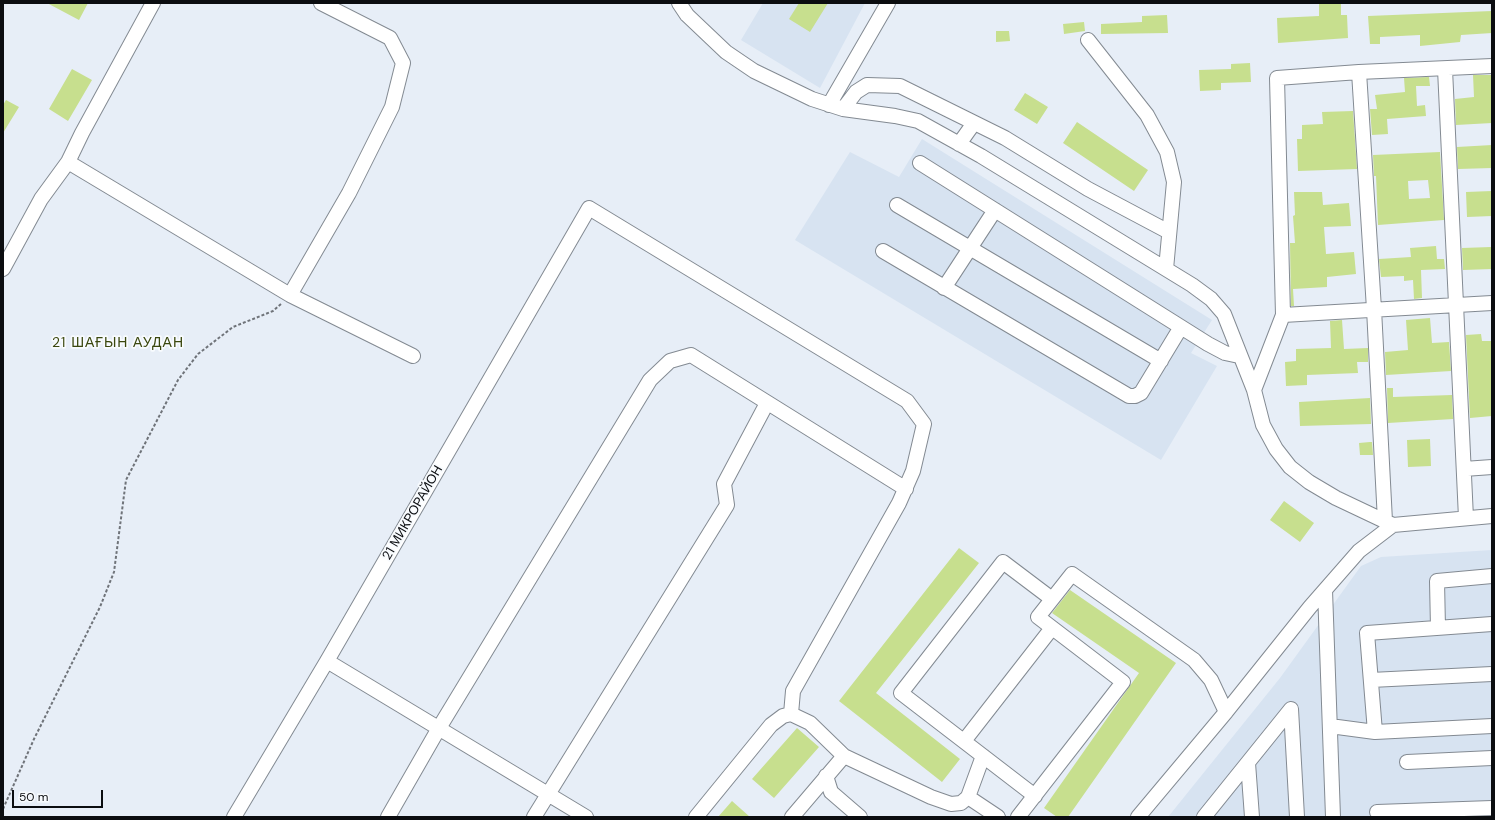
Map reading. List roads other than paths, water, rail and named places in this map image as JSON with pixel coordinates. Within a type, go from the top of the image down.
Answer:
[{"type":"street","points":[[3,269],[41,199],[68,162],[82,132],[153,3]]},
{"type":"street","points":[[290,295],[349,193],[392,107],[403,63],[390,38],[321,3]]},
{"type":"street","points":[[679,3],[688,15],[726,52],[754,71],[812,99],[830,105],[843,109],[896,116],[918,122],[959,144],[1166,269],[1211,299],[1224,314],[1254,390],[1263,426],[1276,449],[1290,467],[1309,482],[1336,498],[1389,523],[1492,516]]},
{"type":"street","points":[[830,105],[888,3]]},
{"type":"street","points":[[1088,40],[1147,114],[1167,152],[1174,182],[1166,269]]},
{"type":"street","points":[[1254,390],[1283,315],[1277,78],[1359,72],[1492,66]]},
{"type":"street","points":[[1445,69],[1466,518]]},
{"type":"street","points":[[1359,72],[1389,523]]},
{"type":"street","points":[[843,109],[856,92],[867,85],[900,86],[1005,138],[1088,189],[1169,232]]},
{"type":"street","points":[[959,144],[974,123]]},
{"type":"street","points":[[68,162],[290,295],[413,356]]},
{"type":"street","points":[[920,163],[1216,349],[1240,356]]},
{"type":"street","points":[[897,205],[1161,361]]},
{"type":"street","name":"21 МИКРОРАЙОН","points":[[234,817],[327,661],[589,208],[907,401],[924,424],[913,471],[906,489]]},
{"type":"street","points":[[944,288],[995,210]]},
{"type":"street","points":[[883,251],[1129,396],[1134,396],[1141,393],[1181,327]]},
{"type":"street","points":[[1283,315],[1492,303]]},
{"type":"street","points":[[388,817],[439,728],[650,380],[670,361],[691,355],[906,489],[900,503],[793,692],[791,714]]},
{"type":"street","points":[[534,817],[727,505],[724,484],[767,403]]},
{"type":"street","points":[[1464,469],[1492,468]]},
{"type":"street","points":[[1138,817],[1325,590],[1359,551],[1389,523]]},
{"type":"street","points":[[1035,796],[901,694],[1003,562],[1052,599]]},
{"type":"street","points":[[1018,817],[1123,682],[1038,618],[1072,574],[1194,660],[1211,680],[1226,712]]},
{"type":"street","points":[[1438,628],[1437,581],[1492,576]]},
{"type":"street","points":[[1325,590],[1333,817]]},
{"type":"street","points":[[1375,732],[1368,633],[1492,624]]},
{"type":"street","points":[[964,741],[1052,628]]},
{"type":"street","points":[[327,661],[586,817]]},
{"type":"street","points":[[1371,680],[1492,674]]},
{"type":"street","points":[[1204,817],[1215,810],[1248,763],[1291,709],[1297,817]]},
{"type":"street","points":[[696,817],[771,725],[783,716],[791,714],[810,723],[844,756],[931,797],[951,804],[961,803],[968,798],[983,756]]},
{"type":"street","points":[[1330,726],[1375,732],[1492,726]]},
{"type":"street","points":[[792,817],[844,756]]},
{"type":"street","points":[[1407,762],[1492,758]]},
{"type":"street","points":[[1248,763],[1252,817]]},
{"type":"street","points":[[826,776],[830,792],[860,817]]},
{"type":"street","points":[[968,798],[998,817]]},
{"type":"street","points":[[1377,812],[1492,808]]},
{"type":"district","name":"21 ШАҒЫН АУДАН","points":[[118,343]]}]
